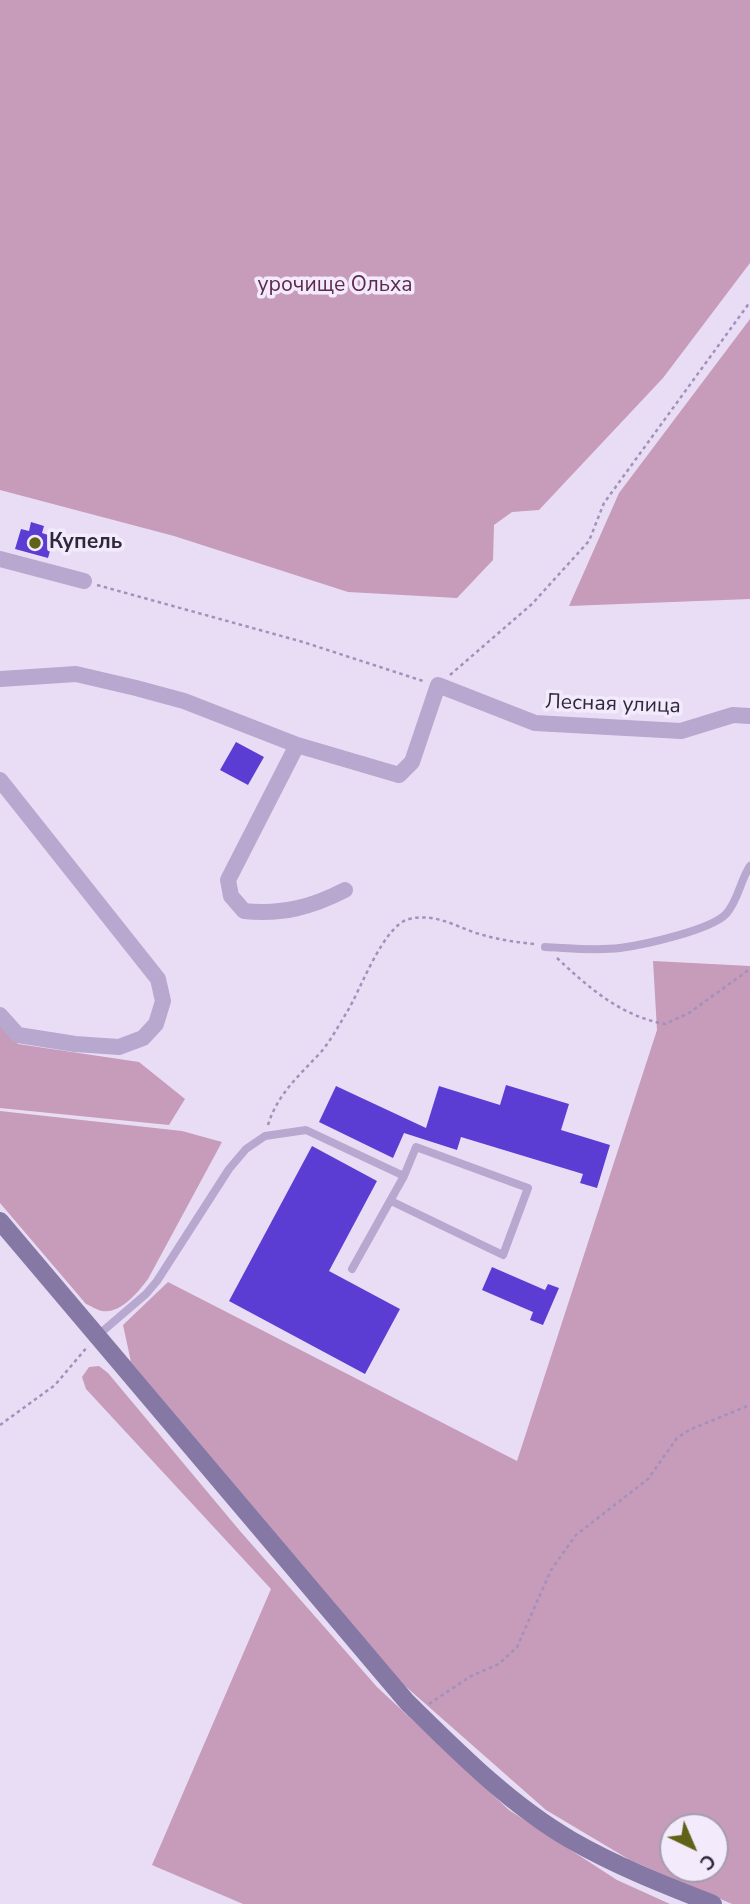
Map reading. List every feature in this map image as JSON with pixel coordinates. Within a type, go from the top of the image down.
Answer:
[{"type":"street","points":[[0,559],[84,581]]},
{"type":"street","points":[[0,679],[76,674],[184,701],[297,746],[399,775],[411,762],[438,685]]},
{"type":"street","name":"Лесная улица","points":[[438,685],[535,723],[681,731],[733,715],[750,716]]},
{"type":"street","points":[[297,746],[228,880],[230,896],[244,911],[267,914],[321,903],[345,890]]},
{"type":"street","points":[[0,780],[158,979],[163,1001],[156,1024],[144,1038],[119,1047],[75,1044],[18,1035],[0,1015]]},
{"type":"street","points":[[0,1221],[407,1702],[469,1763],[531,1813],[570,1839],[627,1868],[713,1904]]},
{"type":"lane","points":[[545,947],[620,948],[696,930],[724,916],[732,906],[750,866]]},
{"type":"lane","points":[[97,1336],[146,1294],[157,1281],[229,1169],[246,1149],[264,1136],[306,1130],[404,1176]]},
{"type":"lane","points":[[352,1269],[404,1176],[416,1147],[528,1188],[503,1255],[391,1200]]},
{"type":"path","points":[[84,581],[303,642],[438,685],[532,604],[590,541],[604,503],[750,302]]},
{"type":"path","points":[[264,1136],[274,1105],[323,1049],[348,1010],[382,946],[405,920],[446,920],[510,942],[545,947],[593,992],[630,1013],[665,1024],[689,1013],[750,969]]},
{"type":"path","points":[[0,1425],[55,1385],[97,1336]]},
{"type":"path","points":[[425,1706],[471,1676],[499,1664],[517,1647],[551,1570],[576,1535],[648,1479],[677,1438],[689,1430],[750,1405]]},
{"type":"green space","name":"урочище Ольха","points":[[0,0],[750,0],[750,263],[663,378],[539,510],[512,512],[494,525],[493,560],[457,598],[348,592],[174,536],[0,490]]},
{"type":"green space","points":[[750,319],[750,599],[569,606],[619,493]]},
{"type":"green space","points":[[653,961],[750,966],[750,1904],[732,1904],[683,1883],[729,1883],[729,1813],[659,1813],[659,1873],[630,1860],[546,1810],[404,1685],[131,1362],[123,1325],[168,1282],[517,1461],[657,1030]]},
{"type":"green space","points":[[0,1026],[18,1044],[139,1062],[185,1099],[169,1125],[0,1108]]},
{"type":"green space","points":[[0,1111],[182,1131],[222,1142],[148,1279],[122,1306],[102,1311],[86,1304],[0,1203]]},
{"type":"green space","points":[[99,1366],[108,1373],[240,1531],[377,1687],[509,1810],[617,1880],[670,1904],[243,1904],[152,1865],[271,1589],[86,1389],[82,1377],[89,1367]]},
{"type":"building","name":"Купель","points":[[31,522],[44,526],[42,533],[54,537],[48,558],[15,549],[21,529],[29,531]]},
{"type":"building","points":[[236,742],[264,757],[248,785],[220,770]]},
{"type":"building","points":[[506,1085],[569,1104],[561,1130],[610,1145],[597,1188],[580,1183],[583,1174],[461,1137],[457,1150],[404,1133],[393,1158],[319,1122],[336,1086],[426,1128],[439,1086],[500,1105]]},
{"type":"building","points":[[312,1146],[377,1181],[329,1271],[400,1309],[365,1374],[229,1301]]},
{"type":"building","points":[[492,1267],[545,1290],[548,1284],[559,1288],[543,1325],[530,1320],[533,1312],[482,1290]]},
{"type":"place","name":"Купель","points":[[35,543]]}]
